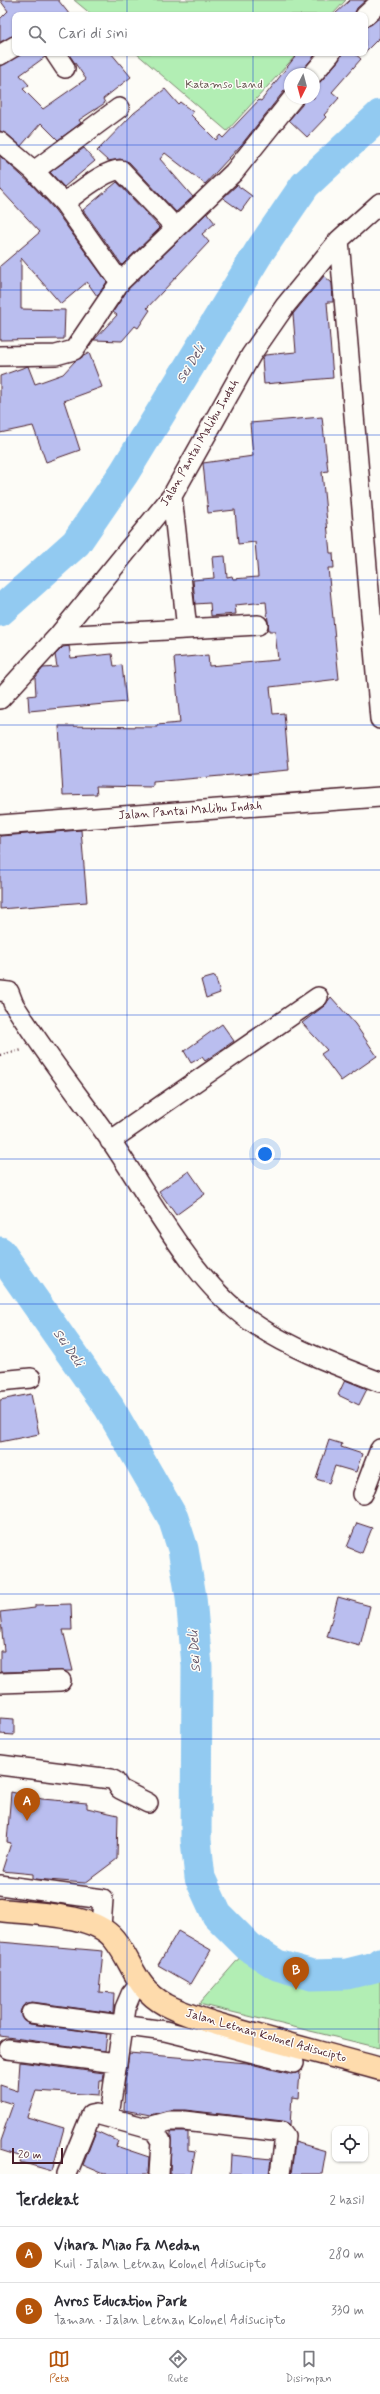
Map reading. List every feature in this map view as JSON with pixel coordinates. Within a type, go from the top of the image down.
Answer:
[{"type":"main road","name":"Jalan Letnan Kolonel Adisucipto","points":[[0,1910],[88,1922],[101,1927],[115,1940],[140,1983],[160,2001],[190,2016],[380,2069]]},
{"type":"street","points":[[368,13],[380,2]]},
{"type":"street","points":[[0,55],[12,48]]},
{"type":"street","points":[[318,68],[328,56]]},
{"type":"street","points":[[0,356],[56,355],[74,350],[120,282],[234,172],[288,104]]},
{"type":"street","points":[[34,171],[119,108]]},
{"type":"street","points":[[0,142],[34,171],[64,203],[120,282]]},
{"type":"street","points":[[64,203],[111,171],[120,170],[176,228]]},
{"type":"street","name":"Jalan Pantai Malibu Indah","points":[[0,699],[58,636],[172,496],[251,355],[285,306],[339,240],[380,203]]},
{"type":"street","points":[[339,240],[380,719]]},
{"type":"street","points":[[172,496],[187,630]]},
{"type":"street","points":[[58,636],[258,625]]},
{"type":"street","name":"Jalan Pantai Malibu Indah","points":[[0,825],[380,796]]},
{"type":"street","points":[[110,1141],[318,997]]},
{"type":"street","points":[[9,999],[40,1045],[110,1141],[182,1248],[211,1285],[232,1307],[259,1328],[316,1356],[380,1382]]},
{"type":"street","points":[[0,1381],[31,1378]]},
{"type":"street","points":[[363,1494],[380,1449]]},
{"type":"street","points":[[0,1683],[61,1681]]},
{"type":"street","points":[[0,1765],[111,1779],[115,1781],[120,1789],[148,1803]]},
{"type":"street","points":[[0,1885],[42,1892],[104,1899],[101,1927]]},
{"type":"street","points":[[41,1915],[42,1892]]},
{"type":"street","points":[[109,2116],[122,2024],[131,1994],[140,1983]]},
{"type":"street","points":[[31,2013],[122,2024],[194,2037],[294,2063]]},
{"type":"street","points":[[8,2049],[116,2063]]},
{"type":"street","points":[[67,2174],[91,2115],[96,2114],[109,2116],[148,2127],[158,2134],[161,2141],[159,2174]]},
{"type":"street","points":[[148,2127],[169,2121],[184,2120],[282,2132],[285,2136],[286,2143],[280,2174]]},
{"type":"path","points":[[0,1056],[40,1045]]},
{"type":"green space","points":[[74,0],[346,0],[335,12],[88,12]]},
{"type":"green space","name":"Katamso Land","points":[[140,56],[295,56],[227,131]]},
{"type":"green space","points":[[249,1947],[277,1965],[312,1975],[375,1967],[380,1962],[380,2048],[199,2004]]},
{"type":"building","points":[[0,0],[58,0],[68,12],[12,12],[12,36],[0,42],[0,19],[8,11]]},
{"type":"building","points":[[350,0],[366,0],[357,8],[355,12],[337,12]]},
{"type":"building","points":[[380,17],[380,37],[368,49],[368,26]]},
{"type":"building","points":[[18,56],[45,56],[20,75],[29,85],[23,89],[43,109],[86,79],[70,56],[114,56],[131,77],[103,99],[105,103],[79,120],[81,123],[58,140],[41,123],[21,146],[7,134],[0,131],[0,66]]},
{"type":"building","points":[[296,56],[314,56],[305,67],[286,68]]},
{"type":"building","points":[[341,56],[358,56],[361,59],[332,92],[339,98],[324,115],[326,117],[307,137],[289,120],[302,104],[320,104],[321,81]]},
{"type":"building","points":[[284,71],[284,91],[242,144],[205,184],[165,153],[160,159],[193,197],[176,212],[129,162],[120,159],[108,161],[97,151],[134,113],[165,89],[178,104],[180,102],[193,112],[191,115],[216,140],[220,135],[223,138],[259,100],[261,101]]},
{"type":"building","points":[[84,148],[95,161],[64,187],[50,172]]},
{"type":"building","points":[[0,156],[31,184],[55,210],[107,282],[97,296],[87,282],[61,304],[21,258],[21,309],[65,310],[64,339],[0,340],[0,266],[40,232],[0,189]]},
{"type":"building","points":[[117,182],[160,228],[122,265],[83,210]]},
{"type":"building","points":[[237,185],[252,196],[241,211],[223,198]]},
{"type":"building","points":[[207,213],[215,223],[202,234],[209,242],[147,308],[150,310],[138,328],[135,326],[122,341],[94,340],[117,315],[113,312],[128,289]]},
{"type":"building","points":[[324,276],[332,283],[333,302],[327,302],[333,378],[264,384],[262,359],[265,355],[296,352],[293,314]]},
{"type":"building","points":[[89,353],[102,387],[64,401],[80,450],[46,462],[33,426],[0,433],[0,376],[28,366],[35,384],[63,374],[75,361]]},
{"type":"building","points":[[322,417],[328,471],[322,472],[330,553],[333,553],[334,568],[328,568],[339,679],[270,687],[273,714],[284,713],[289,770],[153,782],[153,787],[96,786],[97,794],[63,795],[59,726],[157,727],[157,725],[180,723],[174,658],[208,655],[209,666],[278,660],[275,631],[269,631],[266,602],[235,605],[236,614],[211,616],[210,603],[195,604],[193,580],[214,578],[212,557],[225,556],[227,577],[232,576],[233,579],[258,577],[255,542],[238,544],[235,510],[208,513],[203,463],[253,456],[250,423]]},
{"type":"building","points":[[69,646],[71,658],[112,654],[114,666],[122,665],[126,702],[29,711],[28,696],[36,695],[35,678],[43,668],[57,667],[55,655],[63,647]]},
{"type":"building","points":[[81,830],[87,902],[0,909],[0,836]]},
{"type":"building","points":[[215,976],[220,993],[206,998],[201,980]]},
{"type":"building","points":[[331,997],[355,1024],[377,1056],[341,1081],[321,1054],[327,1050],[302,1023],[324,1006]]},
{"type":"building","points":[[222,1024],[234,1041],[205,1061],[202,1057],[191,1063],[184,1051]]},
{"type":"building","points":[[189,1171],[205,1194],[176,1215],[159,1191]]},
{"type":"building","points":[[345,1380],[367,1389],[359,1405],[338,1395]]},
{"type":"building","points":[[31,1394],[39,1434],[0,1442],[0,1400]]},
{"type":"building","points":[[329,1440],[342,1444],[341,1447],[362,1454],[356,1472],[335,1466],[329,1483],[316,1479]]},
{"type":"building","points":[[357,1523],[372,1528],[362,1553],[347,1547]]},
{"type":"building","points":[[338,1597],[370,1606],[360,1646],[327,1637]]},
{"type":"building","points":[[71,1604],[72,1630],[63,1630],[73,1671],[0,1672],[0,1651],[4,1651],[0,1612],[35,1608],[35,1605]]},
{"type":"building","points":[[0,1718],[14,1719],[14,1735],[0,1734]]},
{"type":"building","points":[[11,1792],[42,1799],[87,1803],[87,1808],[118,1815],[117,1859],[85,1883],[35,1879],[33,1878],[33,1874],[2,1871],[11,1843],[7,1842]]},
{"type":"building","points":[[178,1931],[211,1950],[191,1984],[158,1965]]},
{"type":"building","points":[[0,1942],[103,1951],[99,1992],[114,1993],[113,2013],[32,2002],[23,2006],[20,2012],[24,2021],[30,2024],[107,2034],[105,2051],[0,2036]]},
{"type":"building","points":[[129,2053],[247,2063],[291,2074],[300,2072],[298,2098],[292,2097],[290,2125],[283,2121],[185,2110],[169,2110],[150,2115],[124,2110],[125,2083]]},
{"type":"building","points":[[20,2062],[104,2073],[103,2081],[100,2081],[99,2095],[36,2091],[27,2117],[64,2128],[52,2171],[20,2162],[22,2157],[0,2150],[0,2141],[13,2104],[0,2100],[0,2085],[18,2091]]},
{"type":"building","points":[[96,2131],[118,2141],[116,2146],[149,2157],[148,2174],[104,2174],[83,2165]]},
{"type":"building","points":[[171,2132],[188,2132],[188,2151],[195,2152],[191,2174],[170,2174]]},
{"type":"building","points":[[295,2142],[326,2151],[322,2174],[291,2174]]},
{"type":"building","points":[[231,2155],[271,2159],[269,2174],[230,2174]]},
{"type":"waterway","name":"Sei Deli","points":[[0,611],[76,543],[124,473],[259,252],[305,185],[380,115]]},
{"type":"waterway","name":"Sei Deli","points":[[0,1252],[109,1407],[173,1518],[183,1549],[191,1597],[197,1666],[196,1840],[200,1878],[217,1915],[249,1947],[277,1965],[312,1975],[347,1974],[375,1967],[380,1963]]},
{"type":"place","name":"Vihara Miao Fa Medan","points":[[27,1821]]},
{"type":"place","name":"Avros Education Park","points":[[296,1990]]}]
